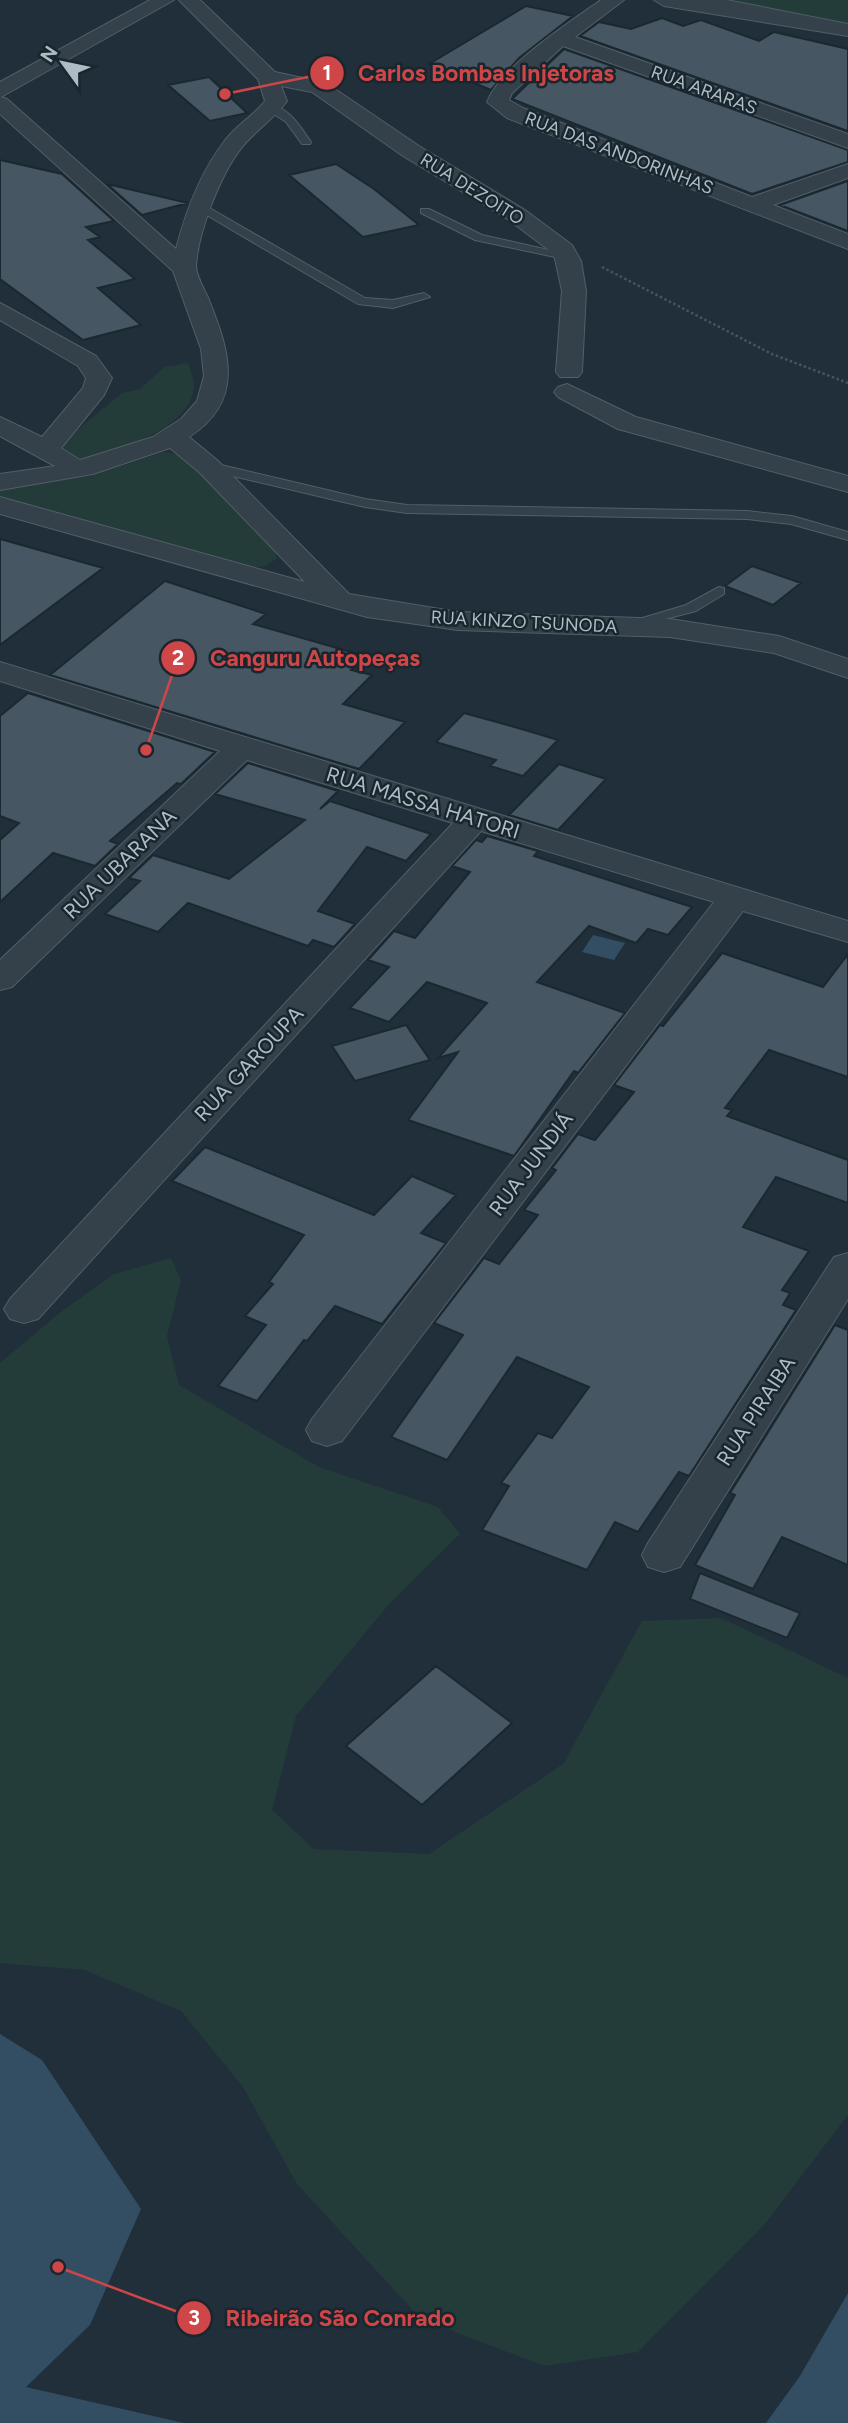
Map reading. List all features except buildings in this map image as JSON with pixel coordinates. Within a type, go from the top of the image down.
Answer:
[{"type":"street","points":[[0,91],[163,0]]},
{"type":"street","points":[[184,268],[202,208],[225,156],[243,133],[272,108],[275,95],[268,77],[190,0]]},
{"type":"street","name":"RUA DAS ANDORINHAS","points":[[614,0],[560,38],[502,91],[498,98],[503,107],[848,242]]},
{"type":"street","points":[[664,0],[848,30]]},
{"type":"street","points":[[708,0],[741,12]]},
{"type":"street","name":"RUA ARARAS","points":[[560,38],[848,141]]},
{"type":"street","name":"RUA DEZOITO","points":[[268,77],[319,87],[411,151],[517,215],[563,250]]},
{"type":"street","points":[[0,103],[184,268],[216,363],[217,378],[214,393],[205,407],[191,424],[173,437],[131,455],[82,469],[0,482]]},
{"type":"street","points":[[0,130],[34,134]]},
{"type":"street","points":[[754,204],[848,171]]},
{"type":"street","points":[[563,250],[573,275],[568,382],[627,423],[848,484]]},
{"type":"street","points":[[0,310],[87,361],[97,372],[99,383],[46,449]]},
{"type":"street","points":[[0,425],[82,469]]},
{"type":"street","points":[[173,437],[208,467],[342,602]]},
{"type":"street","name":"RUA KINZO TSUNODA","points":[[0,505],[342,602],[457,621],[670,628],[747,638],[801,651],[848,669]]},
{"type":"street","points":[[0,701],[13,675]]},
{"type":"street","name":"RUA MASSA HATORI","points":[[13,675],[241,748],[848,932]]},
{"type":"street","name":"RUA UBARANA","points":[[0,979],[241,748]]},
{"type":"street","name":"RUA GAROUPA","points":[[24,1309],[474,819]]},
{"type":"street","name":"RUA JUNDIÁ","points":[[327,1430],[736,897]]},
{"type":"street","name":"RUA PIRAIBA","points":[[664,1555],[848,1267]]},
{"type":"lane","points":[[272,108],[290,120],[306,142]]},
{"type":"lane","points":[[202,208],[362,301],[393,304],[424,297]]},
{"type":"lane","points":[[425,211],[479,238],[563,250]]},
{"type":"lane","points":[[208,467],[365,503],[407,509],[747,515],[792,520],[848,536]]},
{"type":"lane","points":[[618,626],[691,608],[719,590]]},
{"type":"path","points":[[563,250],[772,354],[848,383]]},
{"type":"green space","points":[[735,0],[848,0],[848,26],[772,12]]},
{"type":"green space","points":[[188,363],[194,384],[191,400],[168,426],[133,444],[83,461],[59,445],[122,393],[140,389],[164,367]]},
{"type":"green space","points":[[164,452],[181,455],[276,551],[276,559],[266,566],[251,568],[0,500],[0,489],[91,476]]},
{"type":"green space","points":[[171,1258],[181,1280],[167,1336],[179,1385],[319,1467],[438,1507],[460,1534],[390,1603],[296,1716],[272,1810],[314,1849],[429,1854],[563,1764],[642,1621],[721,1618],[848,1678],[848,2115],[765,2224],[638,2352],[544,2366],[421,2319],[297,2184],[243,2087],[181,2011],[85,1970],[0,1963],[0,1363],[58,1314],[114,1274]]},
{"type":"water","points":[[593,935],[625,943],[614,960],[582,952]]},
{"type":"water","points":[[0,2034],[42,2060],[141,2209],[90,2325],[26,2387],[184,2423],[0,2423]]},
{"type":"water","points":[[848,2293],[848,2423],[766,2423],[800,2376]]},
{"type":"place","name":"Carlos Bombas Injetoras","points":[[225,94]]},
{"type":"place","name":"Canguru Autopeças","points":[[146,750]]},
{"type":"place","name":"Ribeirão São Conrado","points":[[58,2267]]}]
